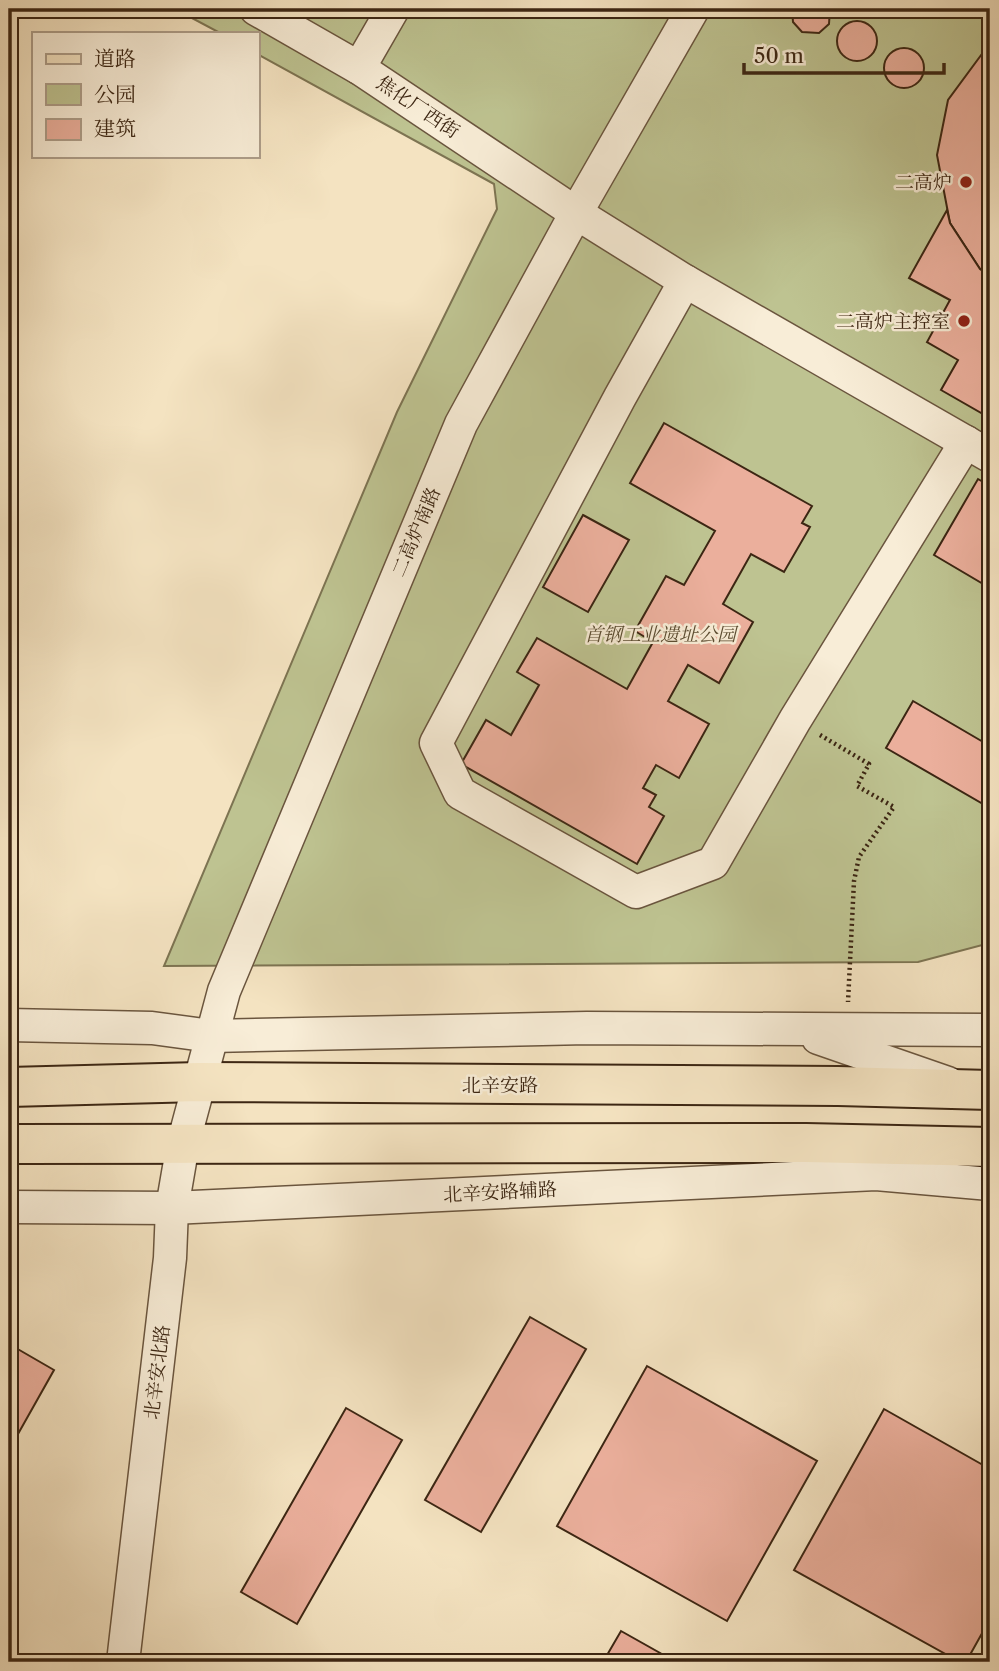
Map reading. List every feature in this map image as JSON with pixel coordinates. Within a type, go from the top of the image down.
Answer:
[{"type":"main road","name":"北辛安路","points":[[9,1087],[199,1082],[977,1089]]},
{"type":"main road","points":[[9,1144],[806,1143],[990,1147]]},
{"type":"street","name":"焦化厂西街","points":[[256,9],[359,68],[576,214],[685,281],[978,449]]},
{"type":"street","points":[[359,68],[393,9]]},
{"type":"street","name":"二高炉南路","points":[[199,1082],[224,991],[461,424],[693,9]]},
{"type":"street","points":[[685,281],[620,397],[436,743],[460,793],[636,892],[713,863],[795,720],[978,449]]},
{"type":"street","points":[[9,1025],[152,1028],[211,1036],[587,1028],[990,1030]]},
{"type":"street","points":[[791,1029],[977,1089]]},
{"type":"street","name":"北辛安北路","points":[[123,1662],[170,1258],[172,1208],[183,1144],[199,1082]]},
{"type":"street","points":[[806,1143],[876,1174]]},
{"type":"street","name":"北辛安路辅路","points":[[9,1207],[172,1208],[876,1174],[990,1184]]},
{"type":"path","points":[[795,720],[869,764],[857,786],[894,807],[859,857],[854,881],[847,1030]]},
{"type":"green space","name":"首钢工业遗址公园","points":[[175,9],[990,9],[990,943],[918,962],[164,966],[397,412],[497,209],[494,184],[259,55],[259,32],[218,32]]},
{"type":"building","points":[[792,9],[830,9],[829,24],[819,33],[802,32],[793,22]]},
{"type":"building","points":[[857,21],[871,27],[877,41],[871,55],[857,61],[843,55],[837,41],[843,27]]},
{"type":"building","name":"二高炉","points":[[990,43],[990,276],[980,269],[950,223],[937,155],[948,100]]},
{"type":"building","points":[[904,48],[918,54],[924,68],[918,82],[904,88],[890,82],[884,68],[890,54]]},
{"type":"building","name":"二高炉主控室","points":[[947,210],[950,223],[980,269],[990,276],[990,418],[941,390],[958,360],[927,342],[950,300],[909,278]]},
{"type":"building","points":[[664,423],[812,506],[802,523],[810,527],[784,572],[751,554],[723,604],[753,622],[719,683],[688,665],[668,701],[709,724],[679,778],[656,765],[643,788],[656,795],[649,807],[664,816],[637,864],[461,764],[486,720],[511,735],[539,685],[517,672],[537,638],[627,689],[653,642],[635,631],[666,576],[684,585],[715,531],[630,483]]},
{"type":"building","points":[[978,479],[990,486],[990,588],[934,555]]},
{"type":"building","points":[[583,515],[629,540],[588,612],[543,587]]},
{"type":"building","points":[[913,701],[990,746],[990,808],[886,748]]},
{"type":"building","points":[[530,1317],[586,1349],[481,1532],[425,1500]]},
{"type":"building","points":[[9,1344],[54,1370],[9,1450]]},
{"type":"building","points":[[647,1366],[817,1461],[727,1621],[557,1526]]},
{"type":"building","points":[[346,1408],[402,1440],[297,1624],[241,1592]]},
{"type":"building","points":[[884,1409],[990,1469],[990,1619],[966,1662],[960,1662],[794,1570]]},
{"type":"building","points":[[621,1631],[676,1662],[603,1662]]},
{"type":"place","name":"二高炉","points":[[966,182]]},
{"type":"place","name":"二高炉主控室","points":[[964,321]]}]
